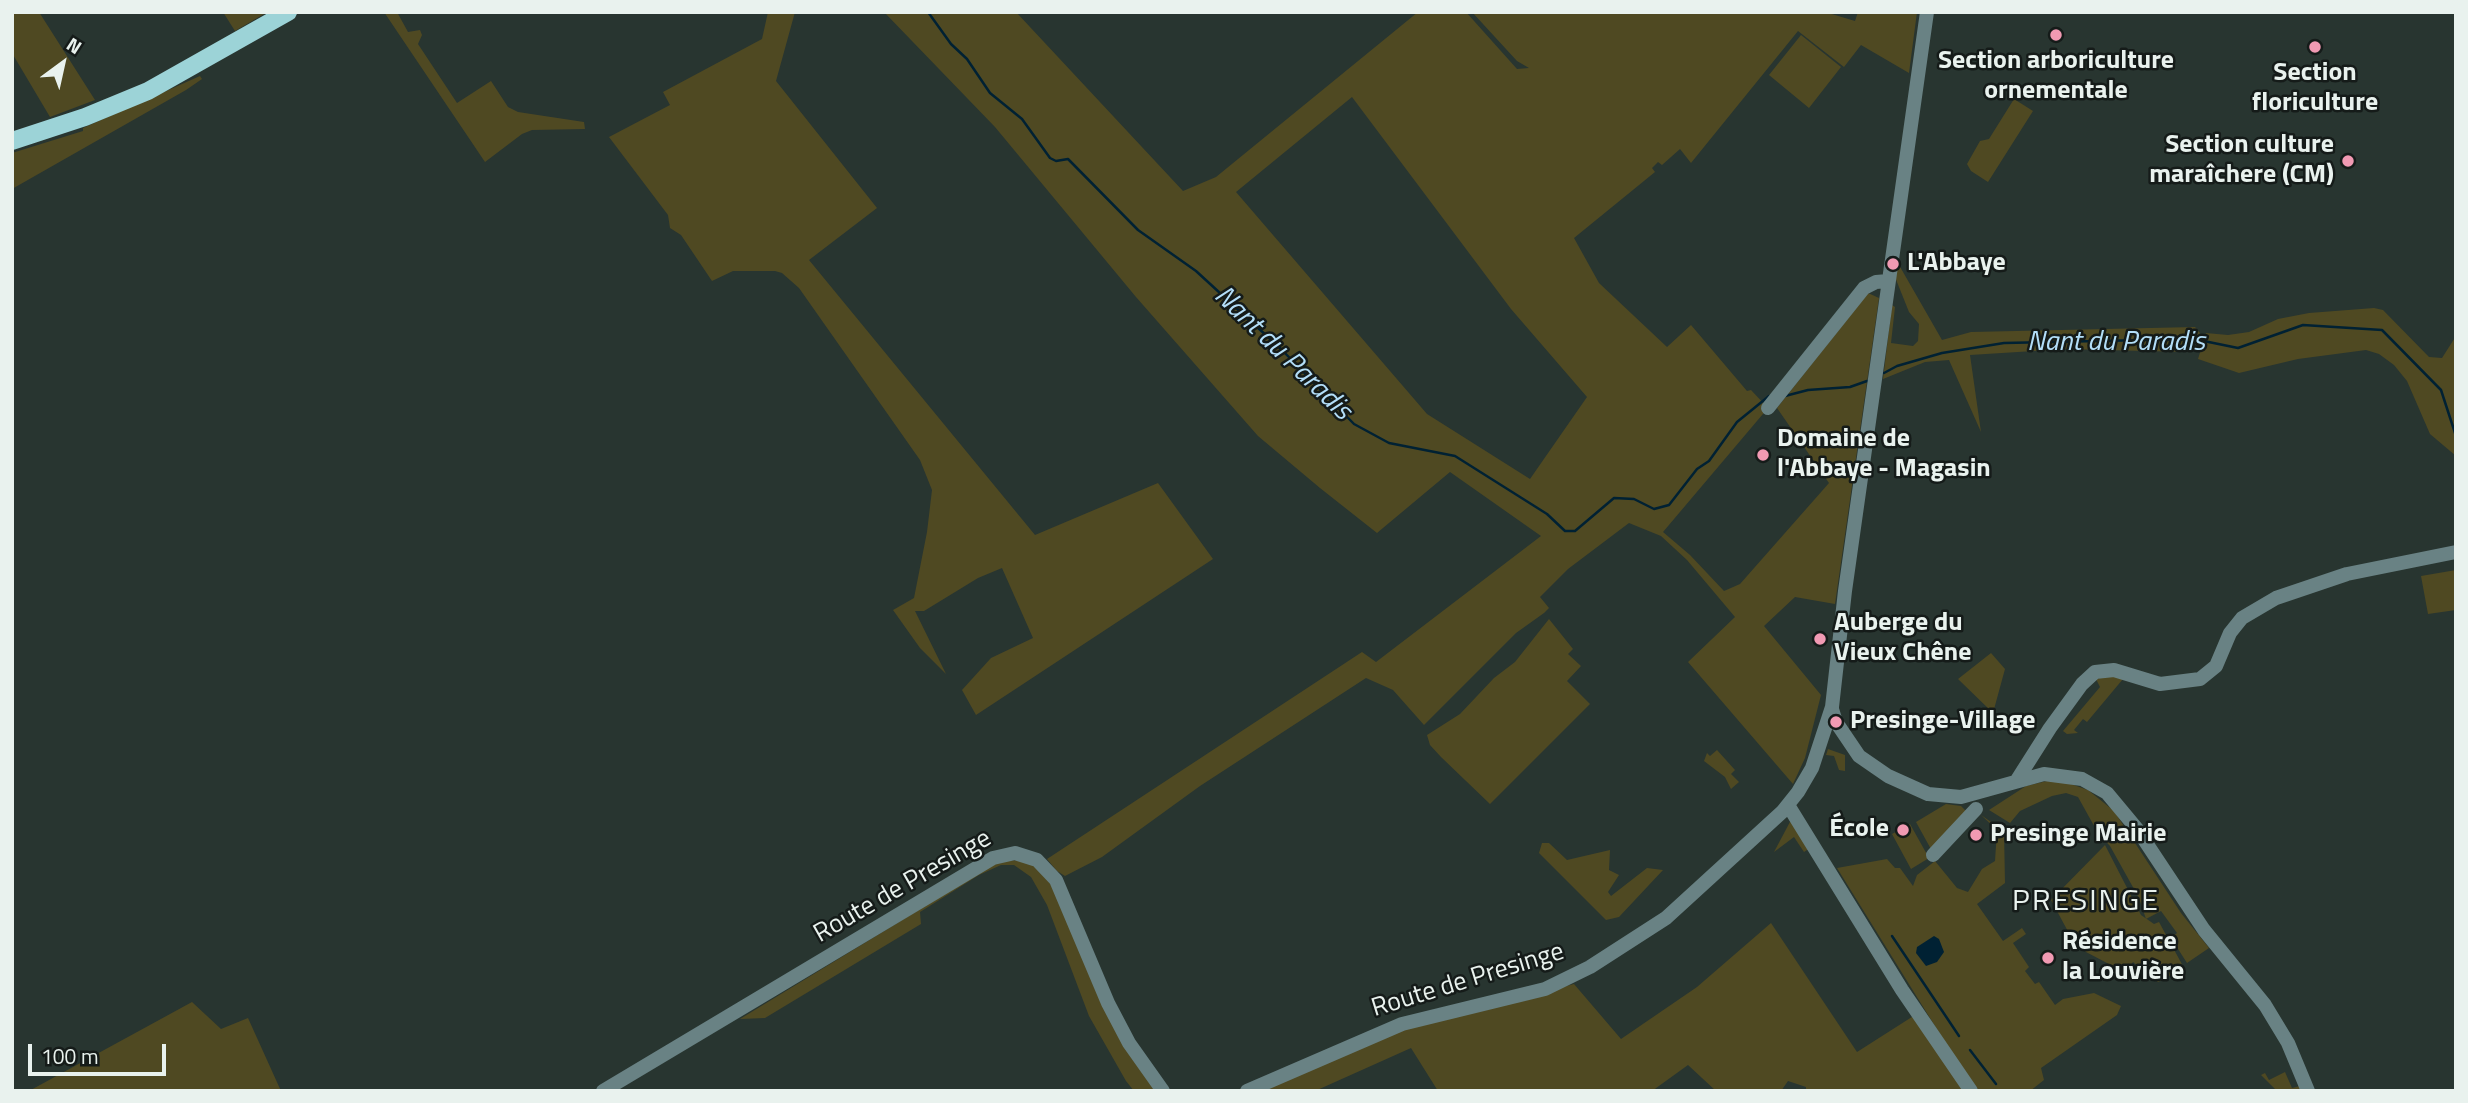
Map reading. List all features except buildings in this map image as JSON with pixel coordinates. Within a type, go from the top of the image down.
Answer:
[{"type":"main road","points":[[12,141],[85,117],[148,91],[288,12]]},
{"type":"street","name":"Route de Presinge","points":[[1247,1091],[1392,1028],[1545,989],[1590,967],[1666,918],[1788,805],[1812,768],[1832,707],[1888,281],[1895,250],[1896,225],[1927,12]]},
{"type":"street","points":[[1774,401],[1864,288],[1875,282],[1888,281]]},
{"type":"street","points":[[2017,780],[2074,695],[2095,672],[2114,670],[2160,684],[2200,679],[2216,666],[2237,623],[2276,598],[2347,574],[2456,552]]},
{"type":"street","points":[[1832,707],[1836,722],[1853,749],[1869,764],[1912,788],[1951,798],[1976,810]]},
{"type":"street","points":[[1951,798],[2044,774],[2064,774],[2090,782],[2116,800],[2204,930],[2265,1005],[2288,1043],[2308,1091]]},
{"type":"street","points":[[1933,855],[1984,805],[1994,788]]},
{"type":"street","points":[[1788,805],[1902,990],[1971,1091]]},
{"type":"street","name":"Route de Presinge","points":[[603,1091],[993,858],[1019,853],[1037,860],[1056,880],[1108,1003],[1129,1043],[1163,1091]]},
{"type":"shaded area","points":[[12,12],[39,12],[95,100],[50,117],[12,53]]},
{"type":"shaded area","points":[[223,12],[263,12],[264,14],[235,31]]},
{"type":"shaded area","points":[[384,12],[397,12],[408,32],[420,30],[422,35],[418,44],[457,103],[491,81],[508,107],[518,112],[584,122],[585,129],[532,130],[522,134],[485,162]]},
{"type":"shaded area","points":[[768,12],[795,12],[776,81],[877,208],[809,260],[1035,535],[1158,483],[1213,559],[976,715],[962,690],[991,658],[1033,638],[1002,568],[978,578],[924,611],[915,611],[946,674],[920,648],[893,610],[914,598],[927,532],[932,490],[920,460],[799,288],[782,273],[775,271],[733,271],[712,281],[681,235],[670,228],[668,215],[609,137],[670,105],[663,92],[762,39]]},
{"type":"shaded area","points":[[884,12],[1016,12],[1183,191],[1216,177],[1418,12],[1466,12],[1517,69],[1529,68],[1517,61],[1472,12],[1825,12],[1855,21],[1858,12],[1917,12],[1909,73],[1861,45],[1844,67],[1798,31],[1691,163],[1680,149],[1662,165],[1658,162],[1652,168],[1655,172],[1574,238],[1599,283],[1667,347],[1691,325],[1747,391],[1751,390],[1768,408],[1663,532],[1690,555],[1724,591],[1740,584],[1829,483],[1777,408],[1868,293],[1879,298],[1835,604],[1795,597],[1764,626],[1821,695],[1805,758],[1793,784],[1688,662],[1735,617],[1687,560],[1661,536],[1629,523],[1568,569],[1540,597],[1549,608],[1516,633],[1424,725],[1393,690],[1366,678],[1200,786],[1102,857],[1065,876],[1057,871],[1047,859],[1362,652],[1376,662],[1541,536],[1450,472],[1377,533],[1258,436],[1136,297],[995,127]],"holes":[[[1352,97],[1511,309],[1587,397],[1530,479],[1427,414],[1236,192]]]},
{"type":"shaded area","points":[[1801,35],[1841,67],[1809,108],[1769,75]]},
{"type":"shaded area","points":[[200,76],[202,79],[186,90],[12,189],[12,153],[83,131],[83,128]]},
{"type":"shaded area","points":[[2014,99],[2033,111],[1988,182],[1971,171],[1967,164],[1980,141],[1989,139]]},
{"type":"shaded area","points":[[1899,265],[1942,340],[1971,332],[2195,327],[2200,333],[2191,351],[2187,352],[2066,349],[1970,355],[1981,432],[1949,360],[1925,362],[1883,379],[1892,305],[1895,307],[1891,343],[1913,346],[1918,341],[1919,324],[1909,312],[1895,277]]},
{"type":"shaded area","points":[[2374,308],[2383,310],[2429,357],[2442,358],[2456,336],[2456,456],[2430,434],[2407,381],[2394,365],[2379,354],[2366,350],[2298,359],[2239,373],[2198,359],[2206,333],[2228,335],[2249,332],[2278,319],[2309,313]]},
{"type":"shaded area","points":[[2456,570],[2456,610],[2428,614],[2421,576]]},
{"type":"shaded area","points":[[1549,619],[1573,649],[1568,654],[1581,666],[1567,681],[1590,704],[1490,804],[1430,745],[1427,735],[1460,714],[1494,678],[1515,662]]},
{"type":"shaded area","points":[[1991,653],[2005,669],[1993,713],[1958,679]]},
{"type":"shaded area","points":[[2111,675],[2123,679],[2087,722],[2083,719],[2074,730],[2078,733],[2067,734],[2063,731],[2100,687],[2096,679]]},
{"type":"shaded area","points":[[1828,749],[1845,755],[1845,771],[1839,770],[1834,756],[1826,755]]},
{"type":"shaded area","points":[[1717,750],[1735,770],[1731,774],[1739,782],[1731,789],[1725,777],[1704,761],[1707,753],[1710,756]]},
{"type":"shaded area","points":[[2062,781],[2088,790],[2114,811],[2181,913],[2209,948],[2187,963],[2171,938],[2177,933],[2161,911],[2146,919],[2139,898],[2078,797],[2066,793],[2052,796],[2020,811],[2010,823],[1989,810],[2026,786]]},
{"type":"shaded area","points":[[1946,804],[1961,806],[1968,813],[1932,851],[1916,822]]},
{"type":"shaded area","points":[[1981,815],[2004,831],[2005,883],[1977,904],[2003,941],[2022,928],[2026,934],[2013,943],[2029,967],[2025,971],[2035,984],[2039,982],[2055,1005],[2063,999],[2094,993],[2121,1006],[2117,1015],[2041,1068],[2044,1080],[2030,1091],[1979,1091],[1943,1039],[1837,868],[1887,859],[1895,868],[1900,868],[1913,886],[1917,875],[1935,861],[1957,888],[1968,892],[1982,869],[1995,861],[1997,830]]},
{"type":"shaded area","points":[[1791,820],[1810,848],[1804,852],[1794,837],[1774,852]]},
{"type":"shaded area","points":[[1910,824],[1929,858],[1911,869],[1892,834]]},
{"type":"shaded area","points":[[1542,843],[1549,843],[1567,860],[1610,850],[1609,870],[1619,875],[1608,892],[1611,896],[1647,868],[1663,870],[1619,917],[1606,920],[1539,853]]},
{"type":"shaded area","points":[[2105,845],[2141,915],[2154,924],[2159,922],[2184,968],[2158,982],[2133,962],[2126,973],[2086,952],[2071,937],[2051,900]]},
{"type":"shaded area","points":[[1026,860],[1045,873],[1157,1091],[1134,1091],[1126,1081],[1089,1016],[1047,905],[1031,877],[1014,865],[1001,865],[979,875],[920,912],[921,924],[765,1018],[740,1019],[999,861]]},
{"type":"shaded area","points":[[1771,923],[1857,1052],[1915,1015],[1968,1091],[1806,1091],[1806,1087],[1788,1081],[1781,1091],[1716,1091],[1688,1065],[1652,1091],[1438,1091],[1411,1048],[1315,1091],[1256,1091],[1398,1030],[1574,984],[1621,1039],[1697,987]]},
{"type":"shaded area","points":[[192,1002],[221,1029],[248,1018],[281,1091],[29,1091]]},
{"type":"shaded area","points":[[2285,1072],[2292,1088],[2300,1086],[2301,1091],[2277,1091],[2261,1075],[2265,1073],[2269,1080]]},
{"type":"water","points":[[1934,936],[1939,939],[1944,952],[1937,962],[1926,966],[1916,953],[1917,947]]},
{"type":"waterway","name":"Nant du Paradis","points":[[928,12],[951,44],[967,59],[990,93],[1022,119],[1050,158],[1056,161],[1068,159],[1138,230],[1196,271],[1281,349],[1354,424],[1389,443],[1455,456],[1547,514],[1565,531],[1575,531],[1614,498],[1634,499],[1654,509],[1669,505],[1697,469],[1709,461],[1737,422],[1769,396]]},
{"type":"waterway","name":"Nant du Paradis","points":[[1884,373],[1897,366],[1942,353],[2004,343],[2194,339],[2238,348],[2303,325],[2382,330],[2441,390],[2456,436]]},
{"type":"waterway","name":"Nant du Paradis","points":[[1785,396],[1808,390],[1850,387],[1867,381]]},
{"type":"waterway","points":[[1892,936],[1959,1036]]},
{"type":"waterway","points":[[1970,1050],[1996,1084]]},
{"type":"place","name":"Section arboriculture ornementale","points":[[2056,35]]},
{"type":"place","name":"Section floriculture","points":[[2315,47]]},
{"type":"place","name":"Section culture maraîchere (CM)","points":[[2348,161]]},
{"type":"place","name":"L'Abbaye","points":[[1893,264]]},
{"type":"place","name":"Domaine de l'Abbaye - Magasin","points":[[1763,455]]},
{"type":"place","name":"Auberge du Vieux Chêne","points":[[1820,639]]},
{"type":"place","name":"Presinge-Village","points":[[1836,722]]},
{"type":"place","name":"École","points":[[1903,830]]},
{"type":"place","name":"Presinge Mairie","points":[[1976,835]]},
{"type":"place","name":"Résidence la Louvière","points":[[2048,958]]},
{"type":"district","name":"PRESINGE","points":[[2086,903]]}]
